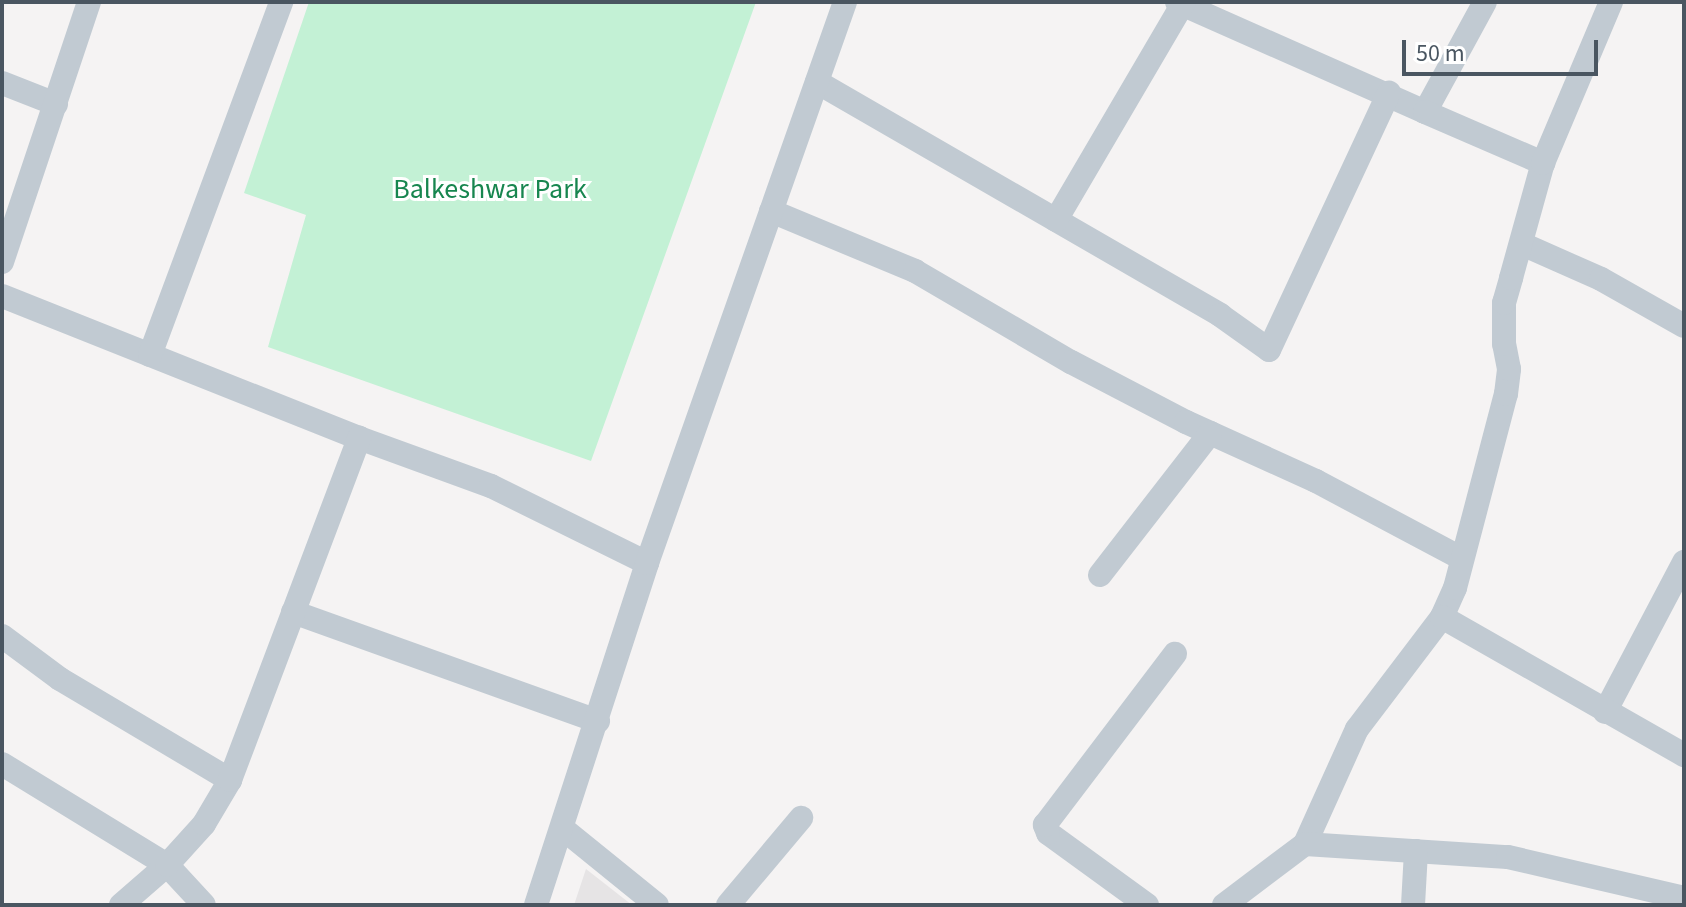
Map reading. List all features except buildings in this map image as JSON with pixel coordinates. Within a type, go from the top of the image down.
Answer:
[{"type":"street","points":[[2,262],[89,2]]},
{"type":"street","points":[[150,355],[281,2]]},
{"type":"street","points":[[536,905],[647,563],[845,2]]},
{"type":"street","points":[[1425,112],[1485,2]]},
{"type":"street","points":[[1224,905],[1305,844],[1357,729],[1442,617],[1455,588],[1506,394],[1509,369],[1504,344],[1504,303],[1543,163],[1611,2]]},
{"type":"street","points":[[1056,220],[1181,3],[1543,163]]},
{"type":"street","points":[[817,82],[1220,315],[1269,350],[1389,93]]},
{"type":"street","points":[[2,83],[56,104]]},
{"type":"street","points":[[771,211],[915,271],[1071,362],[1210,433],[1316,481],[1461,558]]},
{"type":"street","points":[[1522,244],[1601,279],[1684,326]]},
{"type":"street","points":[[2,296],[359,438],[491,486],[647,563]]},
{"type":"street","points":[[1100,575],[1210,433]]},
{"type":"street","points":[[121,905],[167,865],[204,824],[230,780],[359,438]]},
{"type":"street","points":[[1605,712],[1684,562]]},
{"type":"street","points":[[293,612],[598,721]]},
{"type":"street","points":[[1442,617],[1684,755]]},
{"type":"street","points":[[2,636],[60,679],[230,780]]},
{"type":"street","points":[[1147,905],[1048,833],[1045,825],[1175,654]]},
{"type":"street","points":[[2,764],[167,865],[204,905]]},
{"type":"street","points":[[728,905],[801,818]]},
{"type":"street","points":[[562,828],[657,905]]},
{"type":"street","points":[[1305,844],[1508,857],[1684,898]]},
{"type":"street","points":[[1413,905],[1416,851]]},
{"type":"shaded area","points":[[586,869],[632,905],[574,905]]},
{"type":"green space","name":"Balkeshwar Park","points":[[309,2],[756,2],[591,461],[268,347],[306,215],[244,193]]}]
